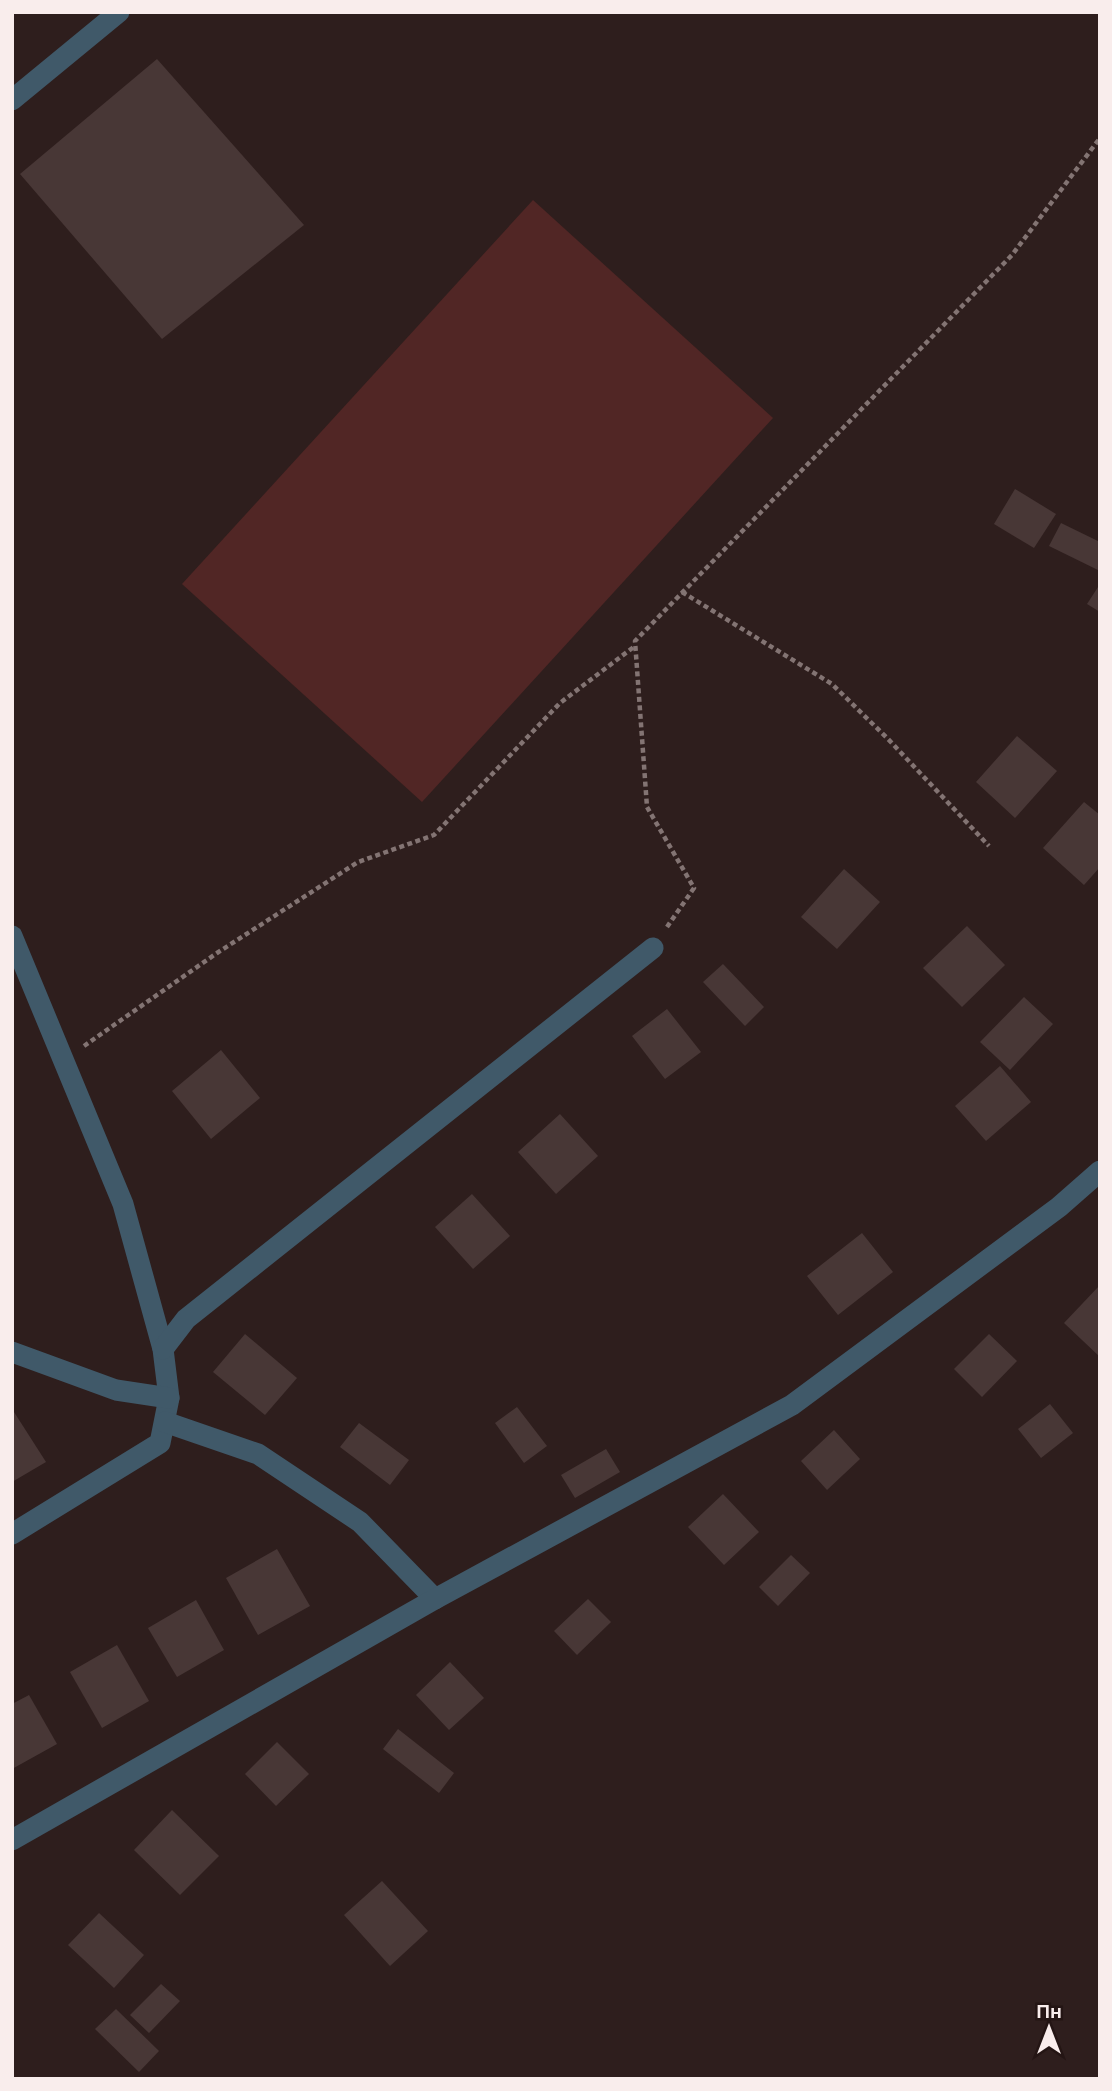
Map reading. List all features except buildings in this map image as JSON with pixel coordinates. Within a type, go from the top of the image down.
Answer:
[{"type":"street","points":[[12,100],[120,12]]},
{"type":"street","points":[[12,936],[123,1204],[163,1349],[169,1398],[160,1443],[12,1534]]},
{"type":"street","points":[[163,1349],[186,1319],[653,948]]},
{"type":"street","points":[[12,1840],[435,1599],[792,1405],[1059,1207],[1100,1171]]},
{"type":"street","points":[[12,1352],[116,1390],[169,1398]]},
{"type":"street","points":[[165,1422],[258,1454],[360,1522],[435,1599]]},
{"type":"path","points":[[653,948],[694,888],[647,807],[635,641],[1012,256],[1100,138]]},
{"type":"path","points":[[682,592],[832,684],[989,846]]},
{"type":"path","points":[[63,1061],[217,953],[358,862],[434,835],[560,703],[636,645]]},
{"type":"shaded area","points":[[533,200],[773,418],[422,802],[182,584]]}]
